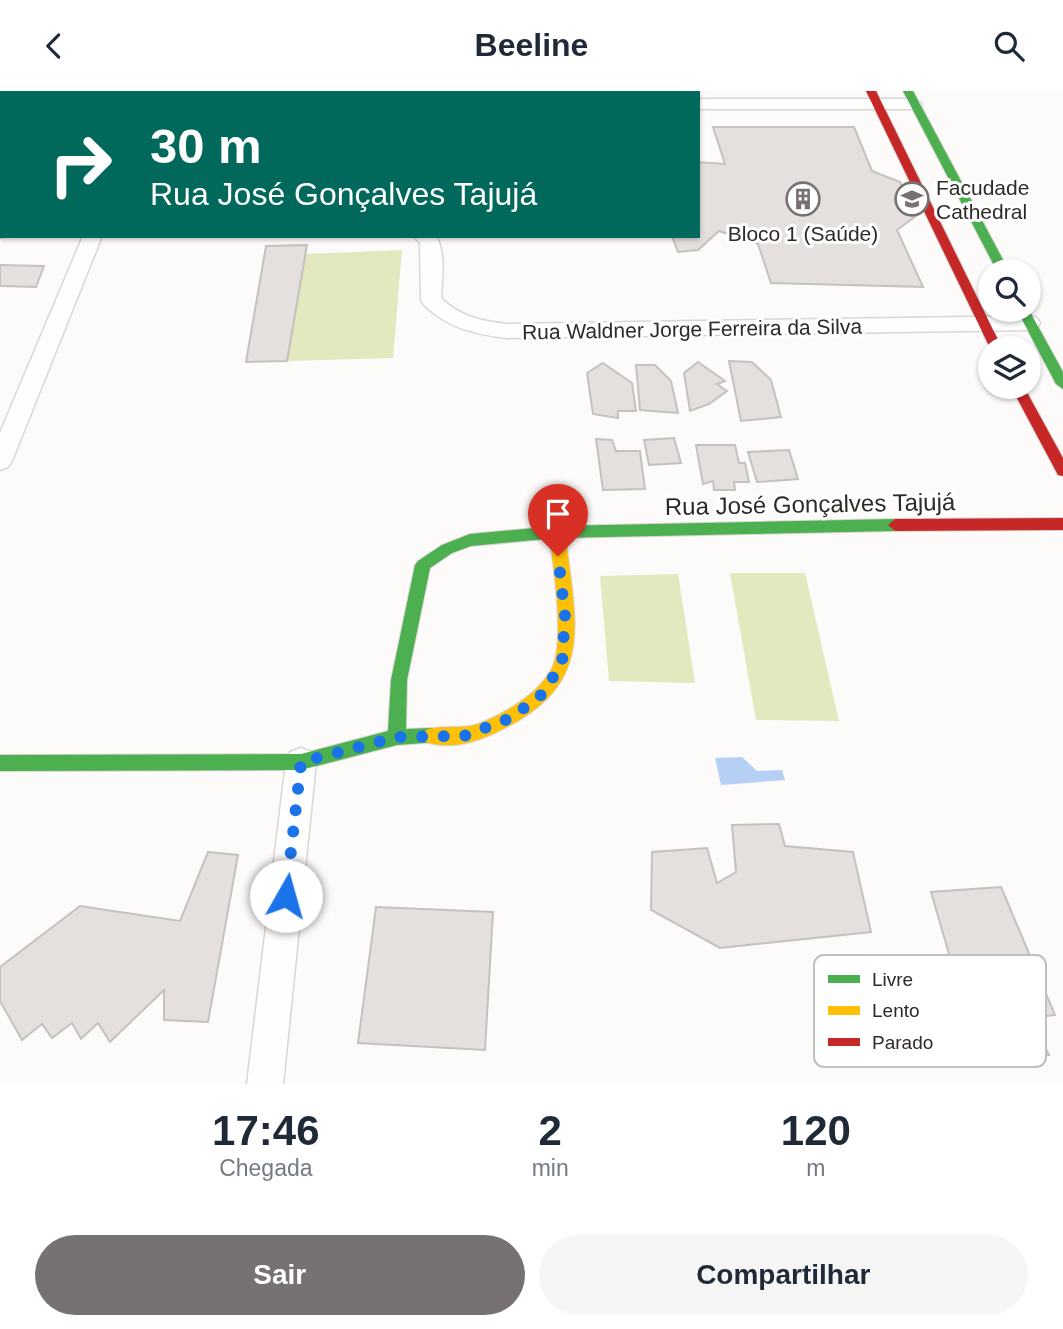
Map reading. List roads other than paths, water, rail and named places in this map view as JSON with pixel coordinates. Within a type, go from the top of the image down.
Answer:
[{"type":"street","points":[[874,97],[990,336]]},
{"type":"street","points":[[700,104],[911,97],[997,259]]},
{"type":"street","points":[[0,461],[92,238]]},
{"type":"street","name":"Rua Waldner Jorge Ferreira da Silva","points":[[426,238],[429,240],[432,264],[431,300],[448,316],[470,327],[507,331],[996,322]]},
{"type":"street","points":[[1030,322],[1063,384]]},
{"type":"street","points":[[1024,399],[1063,471]]},
{"type":"street","name":"Rua José Gonçalves Tajujá","points":[[397,737],[399,680],[423,565],[447,549],[470,540],[557,532],[771,526],[1063,524]]},
{"type":"street","points":[[0,763],[301,762],[397,737],[464,736],[511,718],[541,695],[562,664],[565,616],[557,532]]},
{"type":"street","points":[[265,1084],[301,762]]},
{"type":"water","points":[[742,757],[757,771],[782,770],[785,780],[721,785],[715,758]]},
{"type":"place","name":"Bloco 1 (Saúde)","points":[[803,199]]},
{"type":"place","name":"Facudade Cathedral","points":[[912,199]]}]
